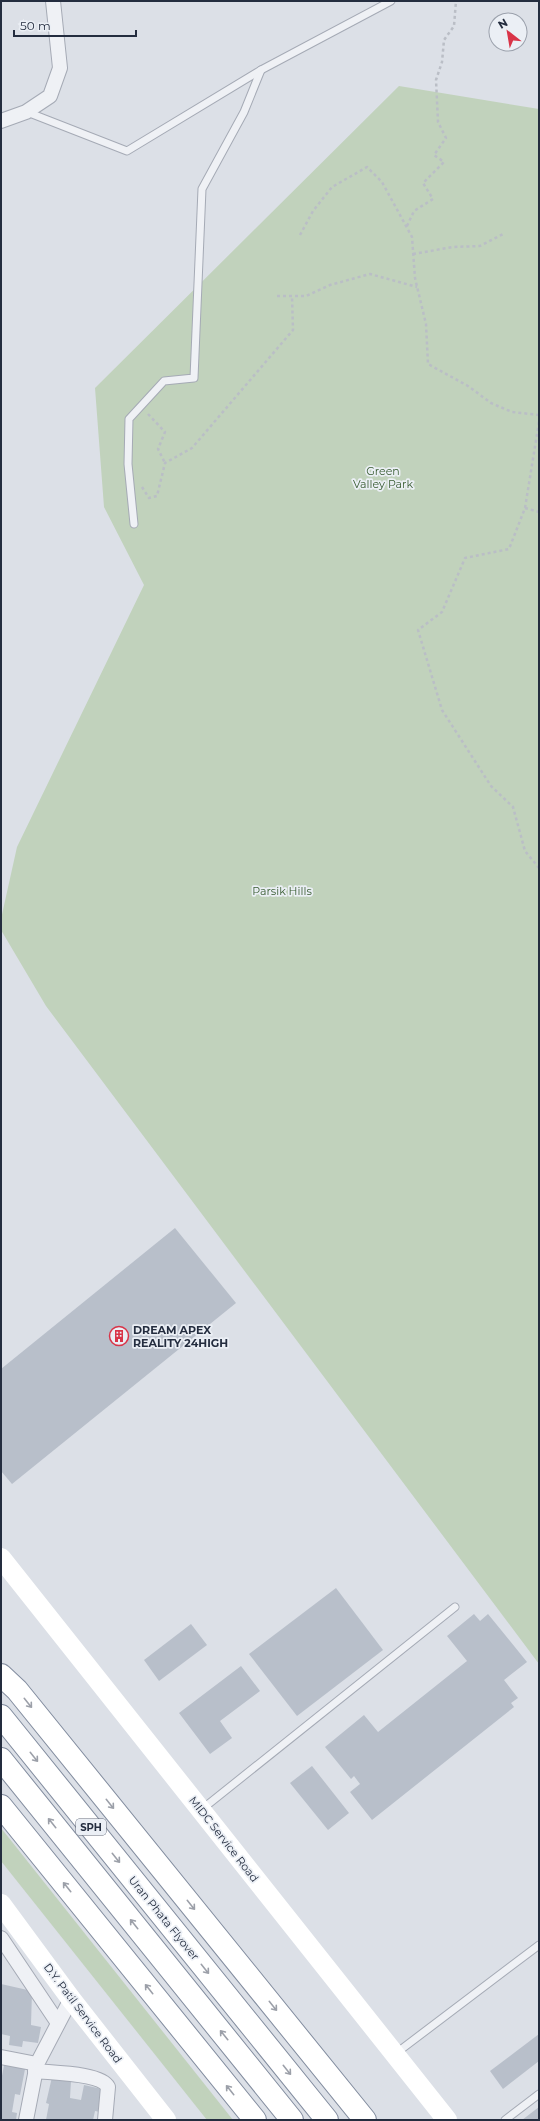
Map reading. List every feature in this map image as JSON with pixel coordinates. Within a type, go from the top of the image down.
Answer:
[{"type":"highway","points":[[1,1675],[17,1690],[365,2120]]},
{"type":"highway","name":"Uran Phata Flyover","points":[[1,1716],[327,2120]]},
{"type":"highway","name":"SPH","points":[[1,1760],[292,2120]]},
{"type":"highway","points":[[1,1806],[255,2120]]},
{"type":"street","points":[[1,121],[26,112],[50,96],[60,68],[53,1]]},
{"type":"street","name":"MIDC Service Road","points":[[1,1558],[447,2120]]},
{"type":"street","name":"D.Y. Patil Service Road","points":[[1,1904],[71,1999],[166,2120]]},
{"type":"street","points":[[1,1938],[58,2023]]},
{"type":"street","points":[[26,2120],[36,2067],[71,1999]]},
{"type":"street","points":[[1,2056],[76,2081],[96,2077],[106,2082],[108,2087],[105,2120]]},
{"type":"lane","points":[[26,112],[127,151],[261,70],[391,1]]},
{"type":"lane","points":[[134,524],[128,464],[129,419],[164,381],[194,378],[202,189],[244,112],[261,70]]},
{"type":"lane","points":[[201,1810],[455,1607]]},
{"type":"lane","points":[[395,2054],[539,1945]]},
{"type":"lane","points":[[505,2120],[539,2094]]},
{"type":"path","points":[[407,227],[414,210],[433,199],[423,183],[444,162],[434,155],[446,138],[438,122],[436,80],[442,62],[444,40],[454,26],[456,1]]},
{"type":"path","points":[[300,235],[313,211],[332,187],[367,167],[382,182],[412,237],[417,287],[426,324],[428,364],[468,386],[491,403],[512,412],[539,415]]},
{"type":"path","points":[[413,254],[446,248],[480,246],[505,233]]},
{"type":"path","points":[[277,296],[306,296],[330,284],[370,274],[417,287]]},
{"type":"path","points":[[165,463],[192,448],[293,330],[292,296]]},
{"type":"path","points":[[141,406],[165,432],[158,449],[165,463],[157,496]]},
{"type":"path","points":[[539,422],[525,508],[509,549],[466,558],[442,612],[418,630],[442,710],[491,786],[513,807],[525,851],[539,868]]},
{"type":"path","points":[[525,508],[539,512]]},
{"type":"green space","name":"Parsik Hills","points":[[399,86],[539,109],[539,1664],[46,1006],[1,930],[1,919],[17,847],[144,585],[104,507],[95,388]]},
{"type":"green space","points":[[1,1828],[233,2120],[207,2120],[1,1861]]},
{"type":"building","name":"DREAM APEX REALITY 24HIGH","points":[[175,1228],[236,1303],[12,1484],[1,1471],[1,1369]]},
{"type":"building","points":[[336,1588],[383,1650],[297,1716],[249,1654]]},
{"type":"building","points":[[474,1614],[480,1621],[488,1614],[527,1662],[504,1680],[518,1698],[511,1703],[514,1707],[372,1820],[350,1792],[360,1784],[354,1776],[351,1779],[325,1747],[364,1715],[378,1732],[467,1661],[447,1636]]},
{"type":"building","points":[[191,1624],[207,1645],[159,1681],[144,1660]]},
{"type":"building","points":[[241,1666],[260,1691],[220,1721],[232,1738],[210,1754],[179,1713]]},
{"type":"building","points":[[312,1766],[349,1813],[328,1830],[290,1783]]},
{"type":"building","points":[[1,1984],[32,1991],[31,2025],[41,2027],[38,2043],[23,2041],[22,2047],[9,2045],[10,2036],[1,2034]]},
{"type":"building","points":[[539,2034],[539,2061],[503,2089],[490,2071]]},
{"type":"building","points":[[5,2060],[26,2064],[20,2095],[15,2094],[12,2112],[17,2113],[16,2120],[1,2120],[1,2081]]},
{"type":"building","points":[[52,2077],[71,2081],[70,2098],[81,2100],[84,2085],[102,2089],[100,2112],[95,2111],[93,2120],[46,2120],[49,2104],[46,2103]]},
{"type":"building","points":[[539,2107],[539,2120],[522,2120]]},
{"type":"place","name":"DREAM APEX REALITY 24HIGH","points":[[119,1336]]},
{"type":"park label","name":"Green Valley Park","points":[[383,477]]}]
